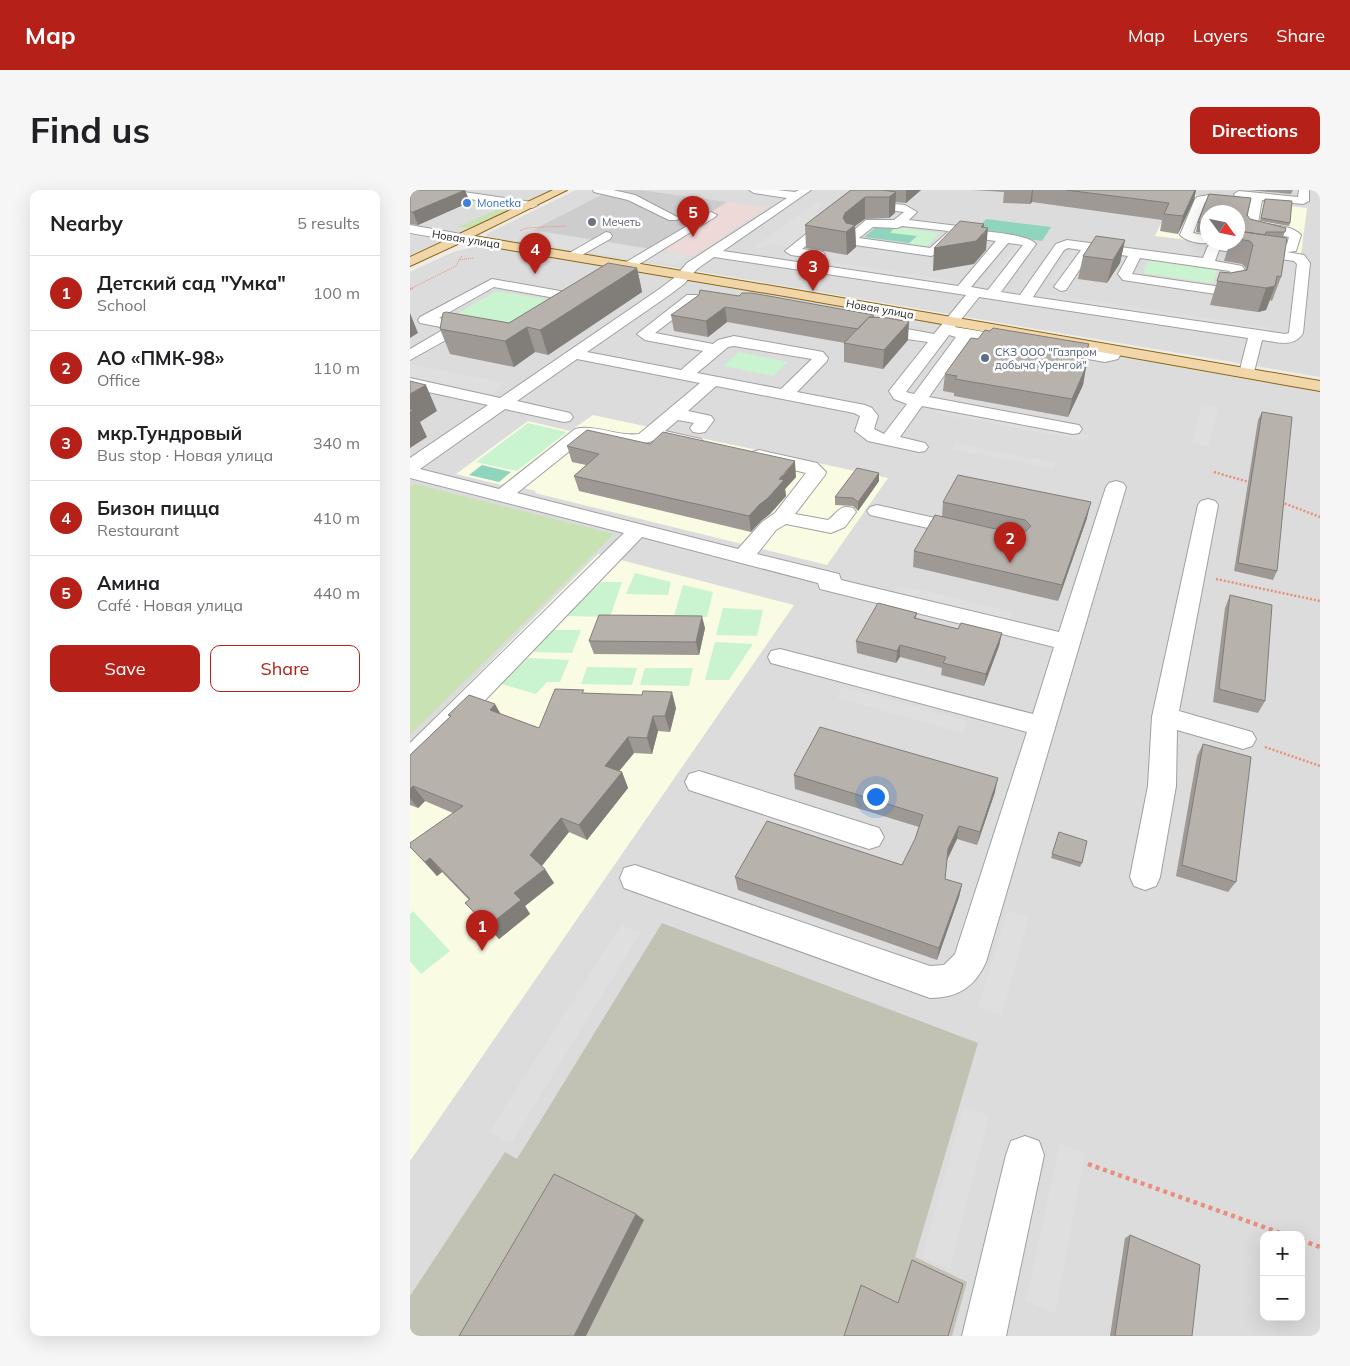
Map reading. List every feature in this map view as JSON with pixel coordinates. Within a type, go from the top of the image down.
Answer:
[{"type":"main road","points":[[410,262],[562,190]]},
{"type":"main road","name":"Новая улица","points":[[461,238],[685,275],[945,330],[1115,350],[1320,386]]},
{"type":"street","points":[[598,190],[631,197],[673,218]]},
{"type":"street","points":[[754,190],[801,193]]},
{"type":"street","points":[[1235,190],[1256,200]]},
{"type":"street","points":[[1139,248],[1125,274],[1128,277],[1222,291],[1232,290],[1237,268],[1186,235],[1200,199],[1303,201],[1304,190]]},
{"type":"street","points":[[433,192],[532,205]]},
{"type":"street","points":[[410,467],[663,293],[685,275],[692,266],[801,193]]},
{"type":"street","points":[[1245,244],[1284,249],[1293,247],[1295,236],[1291,232],[1252,225],[1256,200]]},
{"type":"street","points":[[791,251],[852,203],[905,208],[911,211],[900,222]]},
{"type":"street","points":[[828,206],[846,208]]},
{"type":"street","points":[[628,266],[711,215]]},
{"type":"street","points":[[955,232],[938,249],[931,252],[850,240],[870,223],[894,224],[900,222],[950,228],[954,229],[955,232],[1027,242],[1030,245],[992,294]]},
{"type":"street","name":"Новая улица","points":[[410,229],[461,238]]},
{"type":"street","points":[[570,256],[606,236]]},
{"type":"street","points":[[1005,239],[970,286],[945,330],[896,391],[899,396],[1073,429]]},
{"type":"street","points":[[762,252],[970,286],[992,294],[1024,299],[1256,335],[1287,339],[1296,333],[1292,322],[1304,263],[1303,260],[1292,256],[1139,248],[1092,242],[1072,244],[1060,247],[1024,299]]},
{"type":"street","points":[[1061,287],[1092,242]]},
{"type":"street","points":[[1179,242],[1210,251]]},
{"type":"street","points":[[713,253],[791,251],[829,257]]},
{"type":"street","points":[[952,275],[970,286]]},
{"type":"street","points":[[496,334],[425,320],[492,283],[577,298],[562,308]]},
{"type":"street","points":[[1032,287],[1050,289],[1061,287],[1080,290]]},
{"type":"street","points":[[663,293],[708,301]]},
{"type":"street","points":[[692,298],[645,334],[650,337],[716,349]]},
{"type":"street","points":[[828,314],[874,322],[892,331],[945,330],[1105,357],[1112,356],[1115,350]]},
{"type":"street","points":[[410,355],[459,327]]},
{"type":"street","points":[[889,440],[966,334]]},
{"type":"street","points":[[1247,373],[1256,335]]},
{"type":"street","points":[[683,376],[716,349],[728,342],[739,340],[817,355],[820,361],[785,395]]},
{"type":"street","points":[[573,354],[859,409],[866,412],[869,416],[864,431],[874,438],[919,447]]},
{"type":"street","points":[[503,495],[581,433],[593,431],[636,440],[645,439],[712,381]]},
{"type":"street","points":[[410,383],[564,417]]},
{"type":"street","points":[[675,414],[704,420],[700,428]]},
{"type":"street","points":[[652,434],[708,446]]},
{"type":"street","points":[[743,557],[769,526],[782,517],[816,475],[816,472],[810,467],[745,453]]},
{"type":"street","points":[[410,472],[743,557],[829,582],[1068,642]]},
{"type":"street","points":[[635,878],[930,982],[946,982],[960,975],[969,962],[1116,486]]},
{"type":"street","points":[[1145,877],[1162,786],[1165,717],[1208,505]]},
{"type":"street","points":[[876,511],[988,536]]},
{"type":"street","points":[[782,517],[831,526],[838,523],[846,512]]},
{"type":"street","points":[[410,760],[638,530]]},
{"type":"street","points":[[780,657],[1043,727]]},
{"type":"street","points":[[1165,717],[1243,739]]},
{"type":"street","points":[[699,782],[869,837]]},
{"type":"street","points":[[984,1336],[1025,1155]]},
{"type":"path","points":[[520,231],[526,228],[566,226]]},
{"type":"path","points":[[410,289],[456,266],[460,260]]},
{"type":"path","points":[[1214,472],[1256,484]]},
{"type":"path","points":[[1275,497],[1281,502],[1320,517]]},
{"type":"path","points":[[1194,574],[1320,601]]},
{"type":"path","points":[[1243,739],[1320,766]]},
{"type":"path","points":[[1088,1164],[1275,1231]]},
{"type":"path","points":[[1305,1241],[1320,1247]]},
{"type":"shaded area","points":[[410,190],[551,190],[457,234],[410,226]]},
{"type":"shaded area","points":[[576,190],[1320,190],[1320,377],[672,267],[491,240],[485,237],[488,233]]},
{"type":"shaded area","points":[[611,190],[640,190],[727,202],[652,249],[533,230]]},
{"type":"shaded area","points":[[1176,193],[1307,208],[1301,254],[1245,247],[1245,205],[1200,205],[1200,242],[1155,236]]},
{"type":"shaded area","points":[[727,202],[767,207],[694,256],[652,249]]},
{"type":"shaded area","points":[[817,202],[825,203],[814,212],[831,214],[787,247],[768,244],[763,248],[754,247]]},
{"type":"shaded area","points":[[532,231],[647,249],[630,259],[513,240]]},
{"type":"shaded area","points":[[410,235],[443,240],[410,256]]},
{"type":"shaded area","points":[[1016,245],[1025,246],[997,281],[987,280]]},
{"type":"shaded area","points":[[478,246],[661,275],[1320,391],[1320,1336],[410,1336],[410,272],[453,252]]},
{"type":"shaded area","points":[[1071,250],[1079,251],[1058,283],[1049,282]]},
{"type":"shaded area","points":[[660,251],[689,256],[674,265],[645,260]]},
{"type":"shaded area","points":[[786,255],[952,280],[949,284],[781,258]]},
{"type":"shaded area","points":[[1048,294],[1269,327],[1268,332],[1045,298]]},
{"type":"shaded area","points":[[410,364],[505,383],[489,394],[410,378]]},
{"type":"shaded area","points":[[1202,404],[1218,407],[1209,446],[1192,443]]},
{"type":"shaded area","points":[[939,407],[1090,435],[1087,441],[935,413]]},
{"type":"shaded area","points":[[593,415],[888,478],[827,565],[535,493],[536,491],[504,483],[501,485],[456,474],[528,421],[570,431]]},
{"type":"shaded area","points":[[956,443],[1056,463],[1053,469],[952,449]]},
{"type":"shaded area","points":[[598,554],[794,605],[410,1161],[410,742]]},
{"type":"shaded area","points":[[899,585],[1013,612],[1008,622],[893,594]]},
{"type":"shaded area","points":[[843,687],[967,721],[962,733],[837,698]]},
{"type":"shaded area","points":[[1008,910],[1029,917],[1001,1016],[978,1007]]},
{"type":"shaded area","points":[[662,923],[978,1043],[915,1257],[967,1282],[952,1336],[410,1336],[410,1296],[505,1152],[517,1159]]},
{"type":"shaded area","points":[[621,925],[641,932],[511,1143],[489,1132]]},
{"type":"shaded area","points":[[964,1106],[989,1116],[950,1269],[922,1257]]},
{"type":"shaded area","points":[[1060,1143],[1085,1153],[1055,1314],[1026,1301]]},
{"type":"green space","points":[[511,203],[519,205],[469,228],[458,227]]},
{"type":"green space","points":[[986,219],[1051,227],[1042,241],[974,232]]},
{"type":"green space","points":[[879,225],[895,227],[890,233],[917,236],[909,243],[864,237]]},
{"type":"green space","points":[[895,227],[940,233],[927,246],[909,243],[916,237],[889,232]]},
{"type":"green space","points":[[1149,261],[1217,270],[1213,283],[1143,273]]},
{"type":"green space","points":[[497,291],[555,301],[511,328],[451,317]]},
{"type":"green space","points":[[739,352],[788,362],[773,376],[723,366]]},
{"type":"green space","points":[[528,423],[567,432],[517,471],[476,462]]},
{"type":"green space","points":[[482,465],[511,472],[499,482],[469,475]]},
{"type":"green space","points":[[415,484],[614,534],[410,735],[410,487]]},
{"type":"green space","points":[[635,573],[671,582],[668,595],[626,594]]},
{"type":"green space","points":[[601,582],[622,582],[610,617],[566,616]]},
{"type":"green space","points":[[683,585],[713,592],[707,617],[674,616]]},
{"type":"green space","points":[[723,608],[763,610],[757,636],[716,635]]},
{"type":"green space","points":[[554,630],[581,630],[572,653],[532,652]]},
{"type":"green space","points":[[715,642],[753,644],[729,680],[705,680]]},
{"type":"green space","points":[[528,658],[569,660],[560,682],[547,682],[536,694],[501,684]]},
{"type":"green space","points":[[587,667],[637,668],[632,685],[581,684]]},
{"type":"green space","points":[[645,668],[693,668],[689,686],[640,685]]},
{"type":"green space","points":[[413,911],[450,951],[421,974],[410,961],[410,914]]},
{"type":"building","points":[[414,190],[465,190],[410,212],[410,192]]},
{"type":"building","points":[[851,190],[896,192],[889,197],[865,197],[845,213],[843,218],[846,223],[855,225],[846,232],[805,225]]},
{"type":"building","points":[[1066,190],[1195,190],[1183,216],[1164,214],[1169,203]]},
{"type":"building","points":[[1209,194],[1251,198],[1247,215],[1250,219],[1286,228],[1285,232],[1266,232],[1265,235],[1245,232],[1245,205],[1205,205]]},
{"type":"building","points":[[1265,199],[1292,201],[1290,223],[1261,218]]},
{"type":"building","points":[[960,221],[984,224],[981,227],[988,228],[976,241],[934,248]]},
{"type":"building","points":[[1245,232],[1287,238],[1281,277],[1277,276],[1275,286],[1266,288],[1217,281],[1220,272],[1230,273],[1247,270],[1253,245],[1250,241],[1245,240]]},
{"type":"building","points":[[1096,236],[1125,240],[1113,260],[1083,256]]},
{"type":"building","points":[[608,263],[637,268],[540,330],[527,327],[505,341],[440,329],[443,313],[446,312],[509,323]]},
{"type":"building","points":[[700,290],[739,296],[742,293],[752,293],[874,315],[869,317],[858,329],[725,307],[706,321],[671,315],[699,295]]},
{"type":"building","points":[[869,317],[909,322],[884,350],[844,343]]},
{"type":"building","points":[[993,328],[1089,344],[1078,366],[1086,367],[1072,399],[955,379],[957,376],[945,374],[971,338],[978,339],[985,330],[990,331]]},
{"type":"building","points":[[410,381],[426,385],[410,394]]},
{"type":"building","points":[[1262,412],[1292,417],[1277,571],[1238,563]]},
{"type":"building","points":[[587,430],[650,444],[663,432],[795,461],[779,479],[784,480],[749,516],[574,476],[599,454],[567,446]]},
{"type":"building","points":[[857,468],[879,473],[858,502],[853,498],[835,497]]},
{"type":"building","points":[[958,475],[1091,502],[1062,585],[914,551],[935,515],[1017,534],[1026,531],[1031,526],[1025,520],[943,502]]},
{"type":"building","points":[[1230,595],[1272,605],[1265,701],[1219,689]]},
{"type":"building","points":[[878,603],[917,613],[914,618],[958,629],[961,623],[1002,633],[986,674],[943,663],[946,657],[900,645],[897,651],[856,641]]},
{"type":"building","points":[[599,615],[702,616],[696,642],[589,641]]},
{"type":"building","points":[[555,689],[584,690],[582,693],[642,695],[643,691],[672,692],[665,716],[653,716],[647,738],[628,737],[605,766],[622,772],[579,825],[561,818],[530,855],[545,869],[514,893],[521,900],[488,926],[465,903],[470,899],[430,858],[425,862],[410,847],[410,843],[463,806],[413,786],[410,789],[410,755],[451,716],[448,715],[469,695],[495,704],[490,710],[539,728]]},
{"type":"building","points":[[820,727],[998,778],[980,832],[959,826],[948,849],[945,879],[962,884],[939,948],[735,877],[767,821],[902,865],[915,839],[923,815],[794,775]]},
{"type":"building","points":[[1203,744],[1251,757],[1236,882],[1182,865]]},
{"type":"building","points":[[1059,832],[1087,841],[1082,863],[1052,854]]},
{"type":"building","points":[[554,1174],[636,1214],[574,1336],[459,1336]]},
{"type":"building","points":[[1130,1235],[1200,1265],[1192,1336],[1115,1336]]},
{"type":"building","points":[[912,1260],[963,1284],[948,1336],[844,1336],[861,1285],[898,1303]]},
{"type":"place","name":"Monetka","points":[[467,203]]},
{"type":"place","name":"Мечеть","points":[[592,222]]},
{"type":"place","name":"Амина","points":[[693,237]]},
{"type":"place","name":"Бизон пицца","points":[[535,274]]},
{"type":"place","name":"мкр.Тундровый","points":[[813,291]]},
{"type":"place","name":"СКЗ ООО \"Газпром добыча Уренгой\"","points":[[985,358]]},
{"type":"place","name":"АО «ПМК-98»","points":[[1010,563]]},
{"type":"place","name":"Детский сад \"Умка\"","points":[[482,951]]}]
